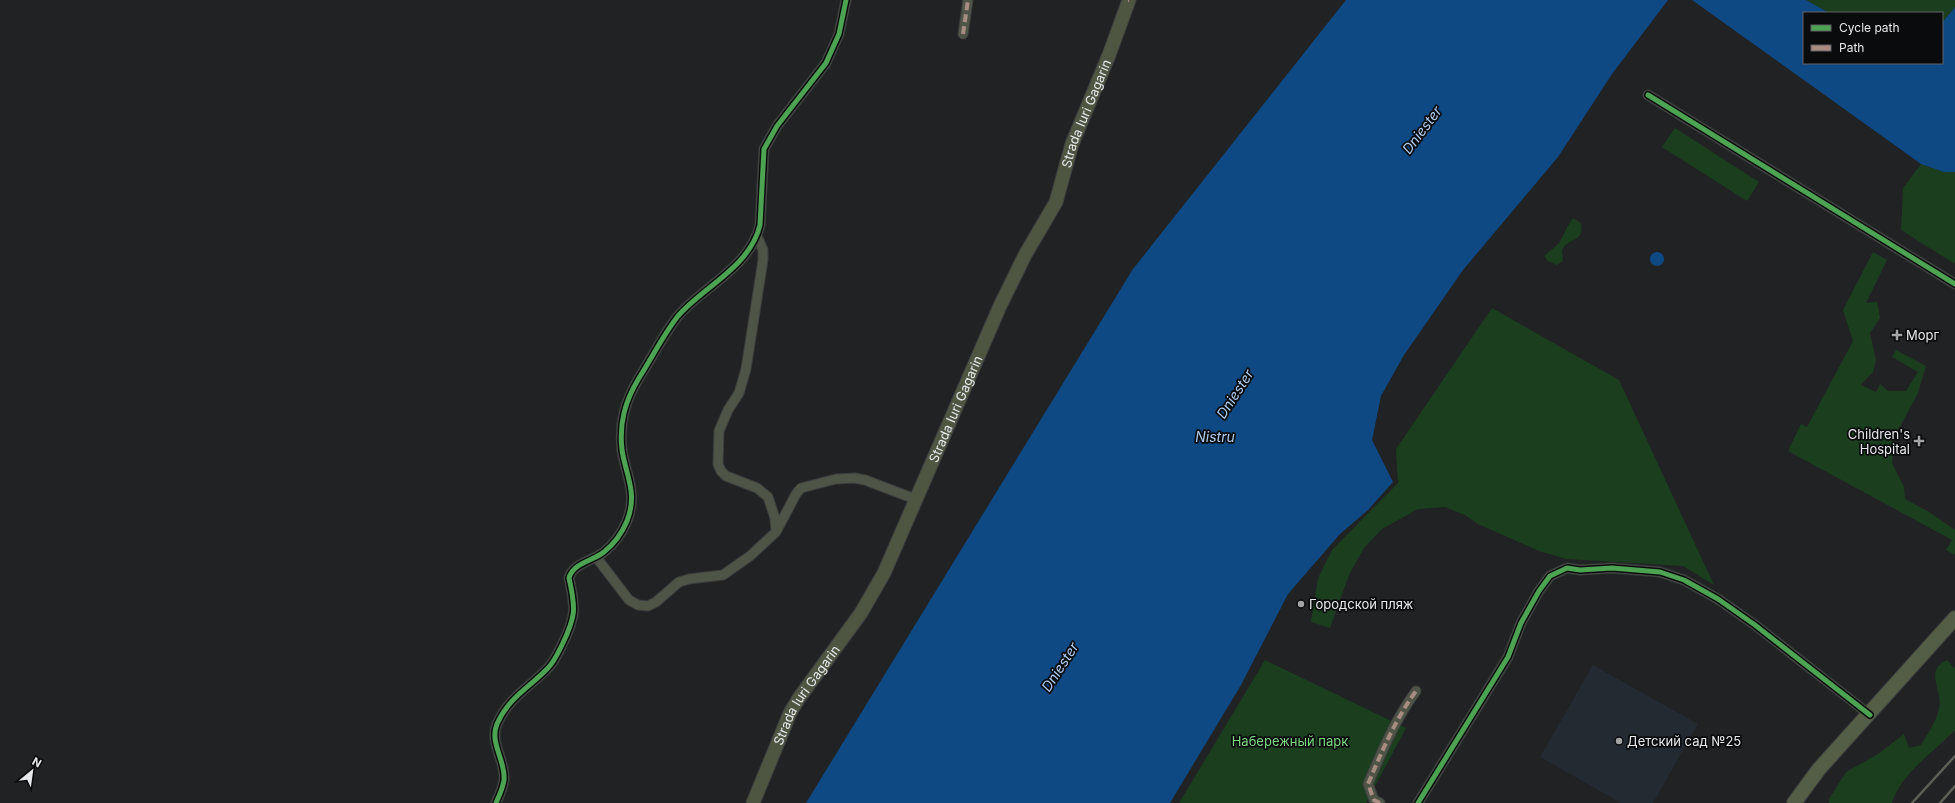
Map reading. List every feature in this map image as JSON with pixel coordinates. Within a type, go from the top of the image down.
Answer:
[{"type":"main road","name":"Strada Iuri Gagarin","points":[[753,803],[790,713],[799,698],[869,601],[889,561],[1000,306],[1026,255],[1056,202],[1072,144],[1109,55],[1129,0]]},
{"type":"main road","points":[[1794,803],[1819,769],[1870,715],[1955,618]]},
{"type":"street","points":[[496,803],[504,780],[503,766],[495,740],[496,726],[509,704],[524,688],[549,668],[570,630],[574,613],[569,578],[573,569],[604,552],[618,537],[630,512],[632,494],[622,451],[621,427],[623,414],[630,394],[678,317],[729,272],[758,236],[760,225],[764,149],[768,139],[823,68],[839,34],[846,0]]},
{"type":"street","points":[[963,34],[968,0]]},
{"type":"street","points":[[1648,95],[1955,284]]},
{"type":"street","points":[[758,236],[763,250],[763,260],[748,363],[739,393],[728,410],[718,431],[718,464],[721,471],[726,476],[758,488],[768,497],[775,518],[776,532]]},
{"type":"street","points":[[596,557],[629,600],[638,605],[648,606],[656,602],[679,582],[689,579],[723,575],[750,556],[776,532],[798,491],[809,486],[844,477],[865,480],[915,499]]},
{"type":"street","points":[[1418,803],[1508,657],[1521,623],[1539,591],[1550,576],[1567,568],[1580,570],[1612,568],[1660,572],[1684,580],[1718,599],[1756,625],[1870,715]]},
{"type":"street","points":[[1380,803],[1374,800],[1368,784],[1391,732],[1404,708],[1416,691]]},
{"type":"shaded area","name":"Детский сад №25","points":[[1593,665],[1698,724],[1653,803],[1621,803],[1540,757]]},
{"type":"green space","points":[[1806,0],[1955,0],[1955,7],[1943,22],[1943,12],[1827,12]]},
{"type":"green space","points":[[1675,128],[1759,182],[1747,201],[1662,147]]},
{"type":"green space","points":[[1921,164],[1944,172],[1955,172],[1955,264],[1901,230],[1903,188]]},
{"type":"green space","points":[[1573,218],[1581,223],[1580,234],[1564,247],[1562,251],[1563,261],[1557,265],[1548,261],[1544,256],[1559,243]]},
{"type":"green space","points":[[1873,252],[1887,260],[1866,303],[1877,302],[1880,318],[1870,333],[1876,360],[1873,372],[1861,385],[1876,392],[1880,384],[1888,391],[1906,391],[1918,372],[1892,357],[1896,350],[1926,366],[1918,393],[1895,436],[1892,463],[1904,487],[1905,499],[1929,512],[1955,530],[1955,555],[1946,550],[1952,540],[1788,451],[1801,424],[1807,427],[1853,341],[1843,310]]},
{"type":"green space","points":[[1492,308],[1619,380],[1714,585],[1683,566],[1567,559],[1539,551],[1478,524],[1465,515],[1445,507],[1418,509],[1382,529],[1364,548],[1349,575],[1330,628],[1311,622],[1318,578],[1332,550],[1398,483],[1396,449]]},
{"type":"green space","name":"Набережный парк","points":[[1265,660],[1406,728],[1366,803],[1179,803]]},
{"type":"green space","points":[[1947,660],[1955,669],[1955,730],[1910,773],[1896,792],[1892,803],[1829,803],[1829,799],[1846,772],[1878,754],[1904,734],[1909,748],[1921,745],[1934,723],[1939,709],[1940,702],[1935,676],[1936,670]]},
{"type":"water","name":"Nistru","points":[[1346,0],[1668,0],[1612,74],[1558,157],[1463,270],[1404,355],[1381,396],[1372,440],[1393,482],[1368,510],[1340,534],[1288,594],[1241,685],[1170,803],[806,803],[1133,269]]},
{"type":"water","points":[[1692,0],[1806,0],[1827,12],[1803,12],[1803,64],[1943,64],[1943,22],[1955,7],[1955,172],[1944,172],[1921,164]]},
{"type":"water","points":[[1657,252],[1662,254],[1664,259],[1662,264],[1657,266],[1652,264],[1650,259],[1652,254]]},
{"type":"railway","points":[[1912,803],[1955,756]]},
{"type":"railway","points":[[1940,803],[1955,786]]},
{"type":"marked path","points":[[963,34],[968,0]]},
{"type":"marked path","points":[[1380,803],[1374,800],[1368,784],[1395,724],[1416,691]]},
{"type":"cycle path","points":[[496,803],[504,780],[503,766],[495,738],[497,724],[513,700],[550,666],[562,645],[570,627],[574,605],[569,578],[571,573],[579,566],[608,549],[623,530],[627,521],[630,511],[631,493],[622,450],[621,431],[624,412],[630,395],[662,339],[678,316],[688,305],[736,265],[755,240],[760,225],[764,149],[777,126],[826,63],[839,34],[846,0]]},
{"type":"cycle path","points":[[1648,95],[1955,284]]},
{"type":"cycle path","points":[[1418,803],[1508,657],[1521,623],[1539,591],[1550,576],[1567,568],[1580,570],[1612,568],[1660,572],[1684,580],[1718,599],[1755,625],[1870,715]]},
{"type":"place","name":"Морг","points":[[1897,335]]},
{"type":"place","name":"Children's Hospital","points":[[1919,441]]},
{"type":"place","name":"Городской пляж","points":[[1301,604]]},
{"type":"place","name":"Детский сад №25","points":[[1619,741]]},
{"type":"water label","name":"Dniester","points":[[1422,130]]},
{"type":"water label","name":"Dniester","points":[[1235,394]]},
{"type":"water label","name":"Dniester","points":[[1060,667]]}]
